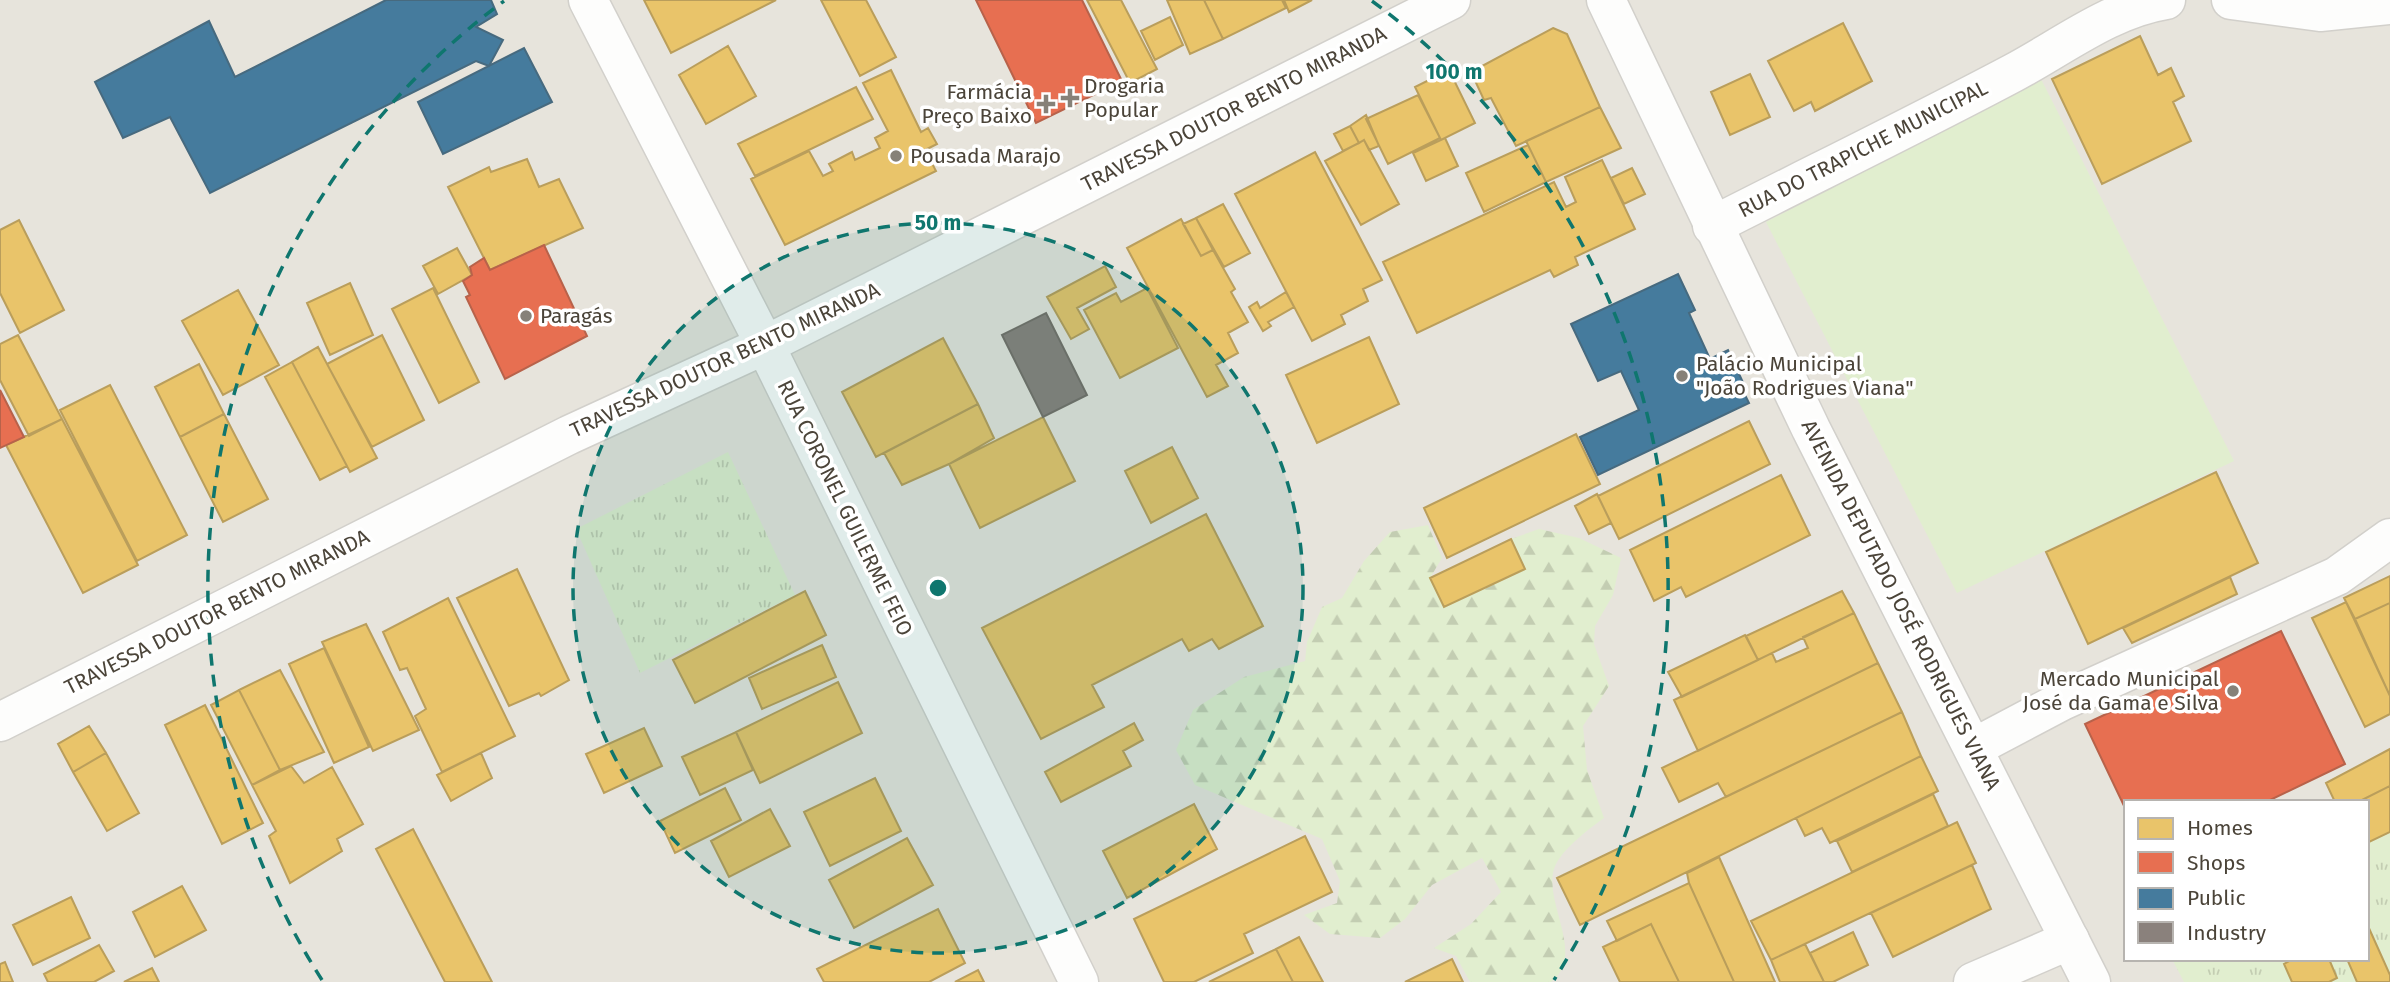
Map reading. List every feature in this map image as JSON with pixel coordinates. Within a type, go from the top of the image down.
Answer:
[{"type":"street","name":"RUA CORONEL GUILERME FEIO","points":[[588,0],[765,345],[1079,982]]},
{"type":"street","name":"TRAVESSA DOUTOR BENTO MIRANDA","points":[[0,722],[569,435],[765,345],[1451,0]]},
{"type":"street","name":"AVENIDA DEPUTADO JOSÉ RODRIGUES VIANA","points":[[1606,0],[1712,226],[2091,982]]},
{"type":"street","name":"RUA DO TRAPICHE MUNICIPAL","points":[[1712,226],[2141,4],[2166,0]]},
{"type":"street","points":[[2231,0],[2320,12],[2390,5]]},
{"type":"street","points":[[1973,748],[2062,701],[2337,576],[2390,538]]},
{"type":"street","points":[[1973,982],[2070,940]]},
{"type":"shaded area","points":[[0,0],[2390,0],[2390,982],[0,982]]},
{"type":"green space","points":[[2041,79],[2234,461],[1957,593],[1766,222]]},
{"type":"green space","points":[[728,452],[795,595],[640,673],[576,529]]},
{"type":"green space","points":[[1428,525],[1442,558],[1430,578],[1444,607],[1525,569],[1511,539],[1539,529],[1579,538],[1621,558],[1613,595],[1595,626],[1594,644],[1609,686],[1583,726],[1587,770],[1604,818],[1569,847],[1559,859],[1553,873],[1553,888],[1565,955],[1562,969],[1551,982],[1470,982],[1456,956],[1434,948],[1471,924],[1501,892],[1482,858],[1432,885],[1405,919],[1380,938],[1330,934],[1304,915],[1337,903],[1340,881],[1322,839],[1195,785],[1176,750],[1193,710],[1244,677],[1305,661],[1307,642],[1322,607],[1342,598],[1364,561],[1390,532]]},
{"type":"green space","points":[[2390,832],[2390,982],[2184,982],[2173,961],[2369,961],[2369,842]]},
{"type":"building: Homes","points":[[644,0],[776,0],[671,53]]},
{"type":"building: Homes","points":[[821,0],[866,0],[896,57],[860,76]]},
{"type":"building: Homes","points":[[1087,0],[1121,0],[1157,69],[1130,83]]},
{"type":"building: Homes","points":[[1167,0],[1204,0],[1223,39],[1190,54]]},
{"type":"building: Homes","points":[[1204,0],[1282,0],[1286,8],[1223,39]]},
{"type":"building: Homes","points":[[1284,0],[1312,0],[1289,12]]},
{"type":"building: Homes","points":[[1170,17],[1183,45],[1155,60],[1141,31]]},
{"type":"building: Homes","points":[[1843,23],[1872,81],[1815,111],[1811,102],[1794,111],[1768,61]]},
{"type":"building: Homes","points":[[1553,28],[1567,34],[1600,107],[1516,146],[1491,98],[1484,100],[1471,72]]},
{"type":"building: Homes","points":[[2140,36],[2158,75],[2171,68],[2184,96],[2173,102],[2191,141],[2102,184],[2052,79]]},
{"type":"building: Homes","points":[[728,46],[756,96],[706,124],[679,75]]},
{"type":"building: Homes","name":"Pousada Marajo","points":[[891,70],[921,132],[928,128],[937,144],[925,150],[936,171],[785,245],[751,179],[809,151],[823,176],[833,171],[829,164],[852,152],[855,160],[880,148],[875,138],[888,131],[863,83]]},
{"type":"building: Homes","points":[[1449,70],[1475,123],[1441,140],[1415,87]]},
{"type":"building: Homes","points":[[1750,74],[1770,117],[1730,135],[1711,92]]},
{"type":"building: Homes","points":[[856,87],[873,119],[755,176],[738,144]]},
{"type":"building: Homes","points":[[1418,95],[1440,138],[1388,164],[1366,119]]},
{"type":"building: Homes","points":[[1600,107],[1621,148],[1546,182],[1526,141]]},
{"type":"building: Homes","points":[[1366,115],[1379,146],[1369,150],[1364,140],[1359,143],[1350,126]]},
{"type":"building: Homes","points":[[1350,126],[1359,143],[1343,151],[1334,134]]},
{"type":"building: Homes","points":[[1445,138],[1458,166],[1426,181],[1413,153]]},
{"type":"building: Homes","points":[[1364,140],[1399,204],[1361,225],[1325,161]]},
{"type":"building: Homes","points":[[1528,145],[1546,182],[1484,212],[1466,173]]},
{"type":"building: Homes","points":[[1315,152],[1382,280],[1363,289],[1368,301],[1341,315],[1345,324],[1312,341],[1235,194]]},
{"type":"building: Homes","points":[[527,159],[539,187],[559,179],[583,228],[490,270],[448,187],[489,167],[491,172]]},
{"type":"building: Homes","points":[[1602,160],[1635,229],[1575,257],[1578,265],[1554,277],[1550,270],[1417,333],[1383,262],[1554,182],[1566,207],[1576,202],[1565,177]]},
{"type":"building: Homes","points":[[1632,168],[1645,194],[1624,204],[1611,178]]},
{"type":"building: Homes","points":[[1223,204],[1250,253],[1224,267],[1196,218]]},
{"type":"building: Homes","points":[[1196,218],[1213,250],[1201,256],[1183,224]]},
{"type":"building: Homes","points":[[1181,219],[1201,256],[1213,250],[1235,289],[1231,292],[1248,322],[1228,333],[1238,353],[1216,365],[1228,386],[1207,397],[1127,248]]},
{"type":"building: Homes","points":[[19,220],[64,310],[20,333],[0,293],[0,230]]},
{"type":"building: Homes","points":[[457,248],[472,275],[438,294],[423,266]]},
{"type":"building: Homes","points":[[1105,266],[1116,287],[1077,308],[1089,329],[1071,339],[1047,297]]},
{"type":"building: Homes","points":[[350,283],[373,335],[330,355],[307,303]]},
{"type":"building: Homes","points":[[433,288],[479,382],[439,403],[392,309]]},
{"type":"building: Homes","points":[[1147,288],[1178,348],[1120,378],[1084,310],[1116,293],[1121,302]]},
{"type":"building: Homes","points":[[238,290],[279,365],[223,395],[182,321]]},
{"type":"building: Homes","points":[[1286,292],[1294,307],[1268,322],[1271,326],[1263,331],[1249,307],[1257,302],[1260,308]]},
{"type":"building: Homes","points":[[18,335],[62,419],[29,436],[0,380],[0,344]]},
{"type":"building: Homes","points":[[382,335],[424,420],[372,447],[327,364]]},
{"type":"building: Homes","points":[[1369,337],[1399,404],[1317,443],[1286,375]]},
{"type":"building: Homes","points":[[943,338],[978,404],[876,457],[842,392]]},
{"type":"building: Homes","points":[[318,347],[377,458],[350,472],[292,362]]},
{"type":"building: Homes","points":[[292,362],[347,466],[320,480],[265,377]]},
{"type":"building: Homes","points":[[199,364],[224,414],[180,437],[155,387]]},
{"type":"building: Homes","points":[[110,385],[187,535],[137,561],[60,410]]},
{"type":"building: Homes","points":[[978,404],[994,438],[949,464],[902,485],[884,453]]},
{"type":"building: Homes","points":[[224,414],[268,499],[223,522],[180,437]]},
{"type":"building: Homes","points":[[1043,417],[1075,481],[980,528],[949,464]]},
{"type":"building: Homes","points":[[62,419],[138,565],[83,593],[6,445]]},
{"type":"building: Homes","points":[[1749,421],[1770,464],[1619,539],[1598,496]]},
{"type":"building: Homes","points":[[1576,434],[1600,484],[1447,558],[1424,508]]},
{"type":"building: Homes","points":[[1172,447],[1198,498],[1151,523],[1125,471]]},
{"type":"building: Homes","points":[[2216,472],[2258,563],[2088,644],[2046,552]]},
{"type":"building: Homes","points":[[1781,475],[1810,535],[1686,597],[1681,587],[1654,601],[1630,550]]},
{"type":"building: Homes","points":[[1597,494],[1611,523],[1589,534],[1575,506]]},
{"type":"building: Homes","points":[[1206,514],[1263,626],[1219,649],[1212,639],[1189,651],[1182,639],[1092,685],[1104,707],[1041,739],[982,628]]},
{"type":"building: Homes","points":[[1511,539],[1525,569],[1444,607],[1430,578]]},
{"type":"building: Homes","points":[[517,569],[569,680],[541,696],[539,693],[509,706],[457,598]]},
{"type":"building: Homes","points":[[2390,576],[2390,603],[2355,619],[2344,598]]},
{"type":"building: Homes","points":[[2230,577],[2237,594],[2132,643],[2123,628]]},
{"type":"building: Homes","points":[[805,591],[826,635],[695,703],[673,660]]},
{"type":"building: Homes","points":[[1842,591],[1854,613],[1758,660],[1746,636]]},
{"type":"building: Homes","points":[[448,598],[515,736],[442,772],[415,716],[426,709],[407,668],[400,670],[383,632]]},
{"type":"building: Homes","points":[[2346,602],[2390,696],[2390,714],[2365,727],[2312,618]]},
{"type":"building: Homes","points":[[2390,603],[2390,696],[2355,619]]},
{"type":"building: Homes","points":[[1854,613],[1878,663],[1698,751],[1674,700],[1772,653],[1776,662],[1808,648],[1803,637]]},
{"type":"building: Homes","points":[[366,624],[419,730],[373,751],[322,642]]},
{"type":"building: Homes","points":[[1745,635],[1758,660],[1682,697],[1668,672]]},
{"type":"building: Homes","points":[[822,645],[836,677],[762,709],[749,678]]},
{"type":"building: Homes","points":[[324,648],[369,747],[334,763],[289,664]]},
{"type":"building: Homes","points":[[1878,663],[1902,712],[1726,797],[1718,783],[1679,802],[1662,768]]},
{"type":"building: Homes","points":[[280,670],[324,752],[280,770],[239,690]]},
{"type":"building: Homes","points":[[838,682],[862,733],[760,783],[736,732]]},
{"type":"building: Homes","points":[[239,690],[280,770],[252,785],[211,705]]},
{"type":"building: Homes","points":[[205,705],[263,823],[222,844],[165,725]]},
{"type":"building: Homes","points":[[1902,712],[1921,756],[1580,925],[1557,878]]},
{"type":"building: Homes","points":[[1134,723],[1143,740],[1123,751],[1131,766],[1061,802],[1045,772]]},
{"type":"building: Homes","points":[[89,726],[106,753],[73,772],[58,744]]},
{"type":"building: Homes","points":[[644,728],[662,766],[604,793],[586,754]]},
{"type":"building: Homes","points":[[736,732],[753,770],[700,795],[682,757]]},
{"type":"building: Homes","points":[[2390,749],[2390,786],[2362,800],[2334,800],[2326,783]]},
{"type":"building: Homes","points":[[106,753],[139,813],[107,831],[73,772]]},
{"type":"building: Homes","points":[[481,753],[492,778],[451,801],[437,775]]},
{"type":"building: Homes","points":[[1921,756],[1938,791],[1830,843],[1822,828],[1805,836],[1796,818]]},
{"type":"building: Homes","points":[[291,766],[304,783],[332,767],[363,824],[337,839],[342,851],[290,883],[269,836],[276,831],[252,785]]},
{"type":"building: Homes","points":[[875,778],[901,831],[830,866],[804,812]]},
{"type":"building: Homes","points":[[2390,786],[2390,832],[2369,842],[2369,800],[2362,800]]},
{"type":"building: Homes","points":[[725,788],[741,820],[675,853],[660,821]]},
{"type":"building: Homes","points":[[1933,794],[1948,826],[1852,872],[1837,841]]},
{"type":"building: Homes","points":[[1194,804],[1217,849],[1127,898],[1103,851]]},
{"type":"building: Homes","points":[[770,809],[790,846],[729,877],[711,841]]},
{"type":"building: Homes","points":[[1957,822],[1976,863],[1771,960],[1751,921]]},
{"type":"building: Homes","points":[[413,829],[492,982],[445,982],[376,849]]},
{"type":"building: Homes","points":[[1305,836],[1332,892],[1244,934],[1253,953],[1194,982],[1164,982],[1134,919]]},
{"type":"building: Homes","points":[[907,838],[933,885],[854,928],[829,880]]},
{"type":"building: Homes","points":[[1719,857],[1775,982],[1734,982],[1689,883],[1687,873]]},
{"type":"building: Homes","points":[[1972,865],[1991,909],[1893,957],[1871,913]]},
{"type":"building: Homes","points":[[1689,883],[1734,982],[1679,982],[1651,924],[1617,941],[1607,921]]},
{"type":"building: Homes","points":[[182,886],[206,930],[155,957],[133,912]]},
{"type":"building: Homes","points":[[71,897],[90,938],[33,965],[13,925]]},
{"type":"building: Homes","points":[[938,909],[965,963],[929,982],[824,982],[817,969]]},
{"type":"building: Homes","points":[[1651,924],[1679,982],[1620,982],[1603,947]]},
{"type":"building: Homes","points":[[2369,928],[2390,975],[2390,982],[2357,982],[2348,961],[2369,961]]},
{"type":"building: Homes","points":[[1853,932],[1868,965],[1833,982],[1824,982],[1810,953]]},
{"type":"building: Homes","points":[[1299,937],[1323,982],[1293,982],[1276,949]]},
{"type":"building: Homes","points":[[1805,944],[1824,982],[1780,982],[1771,960]]},
{"type":"building: Homes","points":[[99,945],[114,971],[94,982],[48,982],[44,974]]},
{"type":"building: Homes","points":[[1276,949],[1293,982],[1209,982]]},
{"type":"building: Homes","points":[[1452,959],[1463,982],[1405,982]]},
{"type":"building: Homes","points":[[2289,961],[2330,961],[2337,978],[2329,982],[2292,982],[2284,964]]},
{"type":"building: Homes","points":[[5,962],[13,982],[0,982],[0,964]]},
{"type":"building: Homes","points":[[152,968],[159,982],[124,982]]},
{"type":"building: Homes","points":[[978,970],[984,982],[955,982]]},
{"type":"building: Shops","points":[[976,0],[1082,0],[1122,81],[1036,123]]},
{"type":"building: Shops","name":"Paragás","points":[[544,245],[587,336],[505,379],[466,297],[470,295],[463,281],[472,275],[470,267],[484,258],[490,270]]},
{"type":"building: Shops","points":[[0,390],[24,437],[0,448]]},
{"type":"building: Shops","name":"Mercado Municipal José da Gama e Silva","points":[[2281,631],[2345,764],[2270,800],[2124,800],[2124,806],[2085,724]]},
{"type":"building: Public","points":[[386,0],[491,0],[497,14],[476,27],[503,40],[489,66],[476,61],[210,193],[170,117],[123,138],[95,82],[209,21],[235,77]]},
{"type":"building: Public","points":[[524,48],[552,102],[443,154],[418,102]]},
{"type":"building: Public","name":"Palácio Municipal \"João Rodrigues Viana\"","points":[[1678,274],[1695,310],[1689,313],[1710,359],[1728,350],[1746,389],[1743,391],[1749,403],[1598,475],[1580,437],[1639,410],[1621,371],[1598,381],[1571,324]]},
{"type":"building: Industry","points":[[1046,313],[1087,395],[1043,417],[1002,335]]},
{"type":"place","name":"Drogaria Popular","points":[[1070,98]]},
{"type":"place","name":"Farmácia Preço Baixo","points":[[1046,104]]},
{"type":"place","name":"Pousada Marajo","points":[[896,156]]},
{"type":"place","name":"Paragás","points":[[526,316]]},
{"type":"place","name":"Palácio Municipal \"João Rodrigues Viana\"","points":[[1682,376]]},
{"type":"place","name":"Mercado Municipal José da Gama e Silva","points":[[2233,691]]}]
